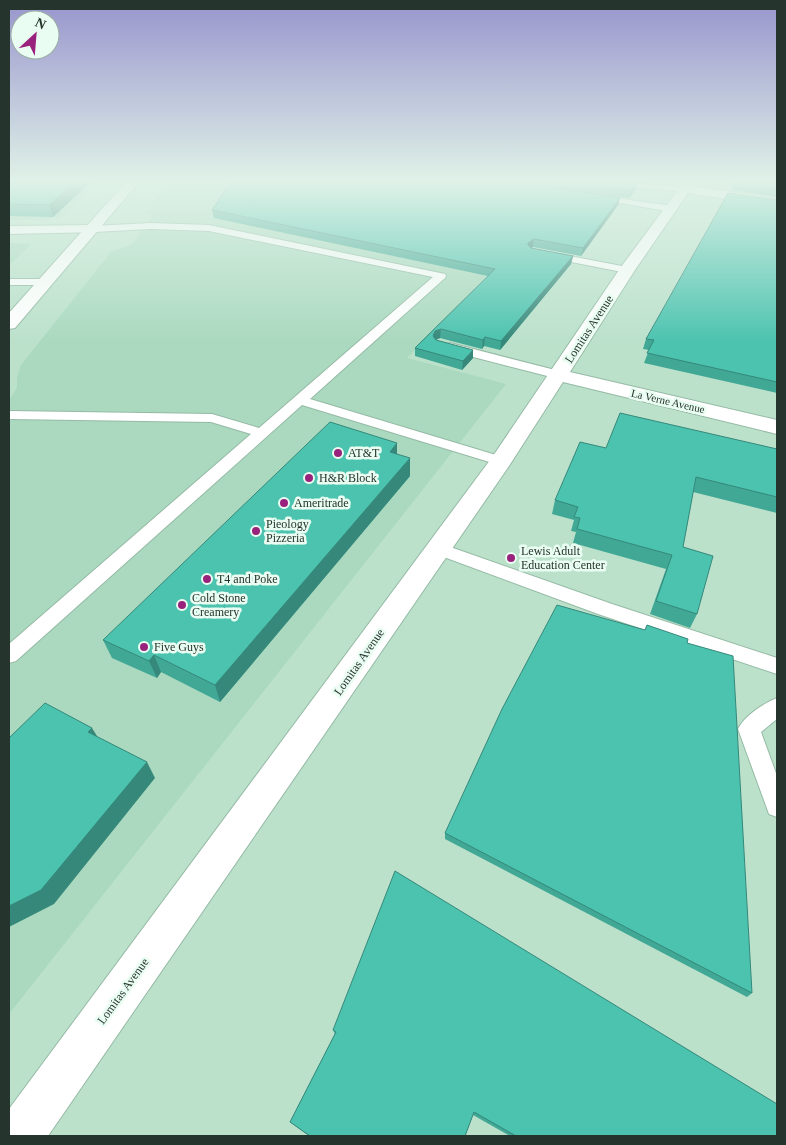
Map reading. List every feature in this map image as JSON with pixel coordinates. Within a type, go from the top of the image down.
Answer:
[{"type":"street","points":[[9,324],[87,235]]},
{"type":"street","name":"Lomitas Avenue","points":[[19,1136],[501,461],[652,235]]},
{"type":"street","name":"La Verne Avenue","points":[[559,376],[777,427]]},
{"type":"lane","points":[[176,235],[207,235]]},
{"type":"lane","points":[[9,655],[441,276],[243,235]]},
{"type":"lane","points":[[542,254],[628,270]]},
{"type":"lane","points":[[9,282],[46,282]]},
{"type":"lane","points":[[440,344],[559,376]]},
{"type":"lane","points":[[300,400],[501,461]]},
{"type":"lane","points":[[9,415],[212,418],[262,433]]},
{"type":"lane","points":[[439,548],[605,609],[777,666]]},
{"type":"lane","points":[[777,707],[749,729],[777,806]]},
{"type":"shaded area","points":[[138,235],[526,235],[407,358],[506,384],[9,1014],[9,400],[17,388],[17,378],[21,365],[111,252],[131,245]]},
{"type":"shaded area","points":[[9,243],[32,244],[9,265]]},
{"type":"building","points":[[334,235],[592,235],[583,248],[534,239],[528,243],[531,248],[573,256],[501,341],[485,337],[483,340],[441,329],[435,331],[433,336],[436,340],[473,350],[463,361],[415,348],[495,269]]},
{"type":"building","points":[[704,235],[777,235],[777,382],[647,353],[654,340],[646,339]]},
{"type":"building","points":[[620,413],[777,449],[777,497],[696,477],[683,547],[713,556],[697,614],[656,601],[672,555],[577,529],[580,518],[574,517],[578,507],[555,500],[580,442],[606,448]]},
{"type":"building","points":[[330,422],[397,443],[390,452],[410,458],[215,685],[154,655],[149,661],[103,640]]},
{"type":"building","points":[[557,605],[645,630],[647,625],[688,639],[687,643],[733,656],[752,993],[445,833],[502,709]]},
{"type":"building","points":[[45,703],[92,728],[88,732],[147,762],[41,890],[9,906],[9,738]]},
{"type":"building","points":[[395,871],[777,1104],[777,1136],[516,1136],[474,1112],[465,1136],[310,1136],[290,1122],[336,1032],[333,1030]]},
{"type":"place","name":"AT&T","points":[[338,453]]},
{"type":"place","name":"H&R Block","points":[[309,478]]},
{"type":"place","name":"Ameritrade","points":[[284,503]]},
{"type":"place","name":"Pieology Pizzeria","points":[[256,531]]},
{"type":"place","name":"Lewis Adult Education Center","points":[[511,558]]},
{"type":"place","name":"T4 and Poke","points":[[207,579]]},
{"type":"place","name":"Cold Stone Creamery","points":[[182,605]]},
{"type":"place","name":"Five Guys","points":[[144,647]]}]
